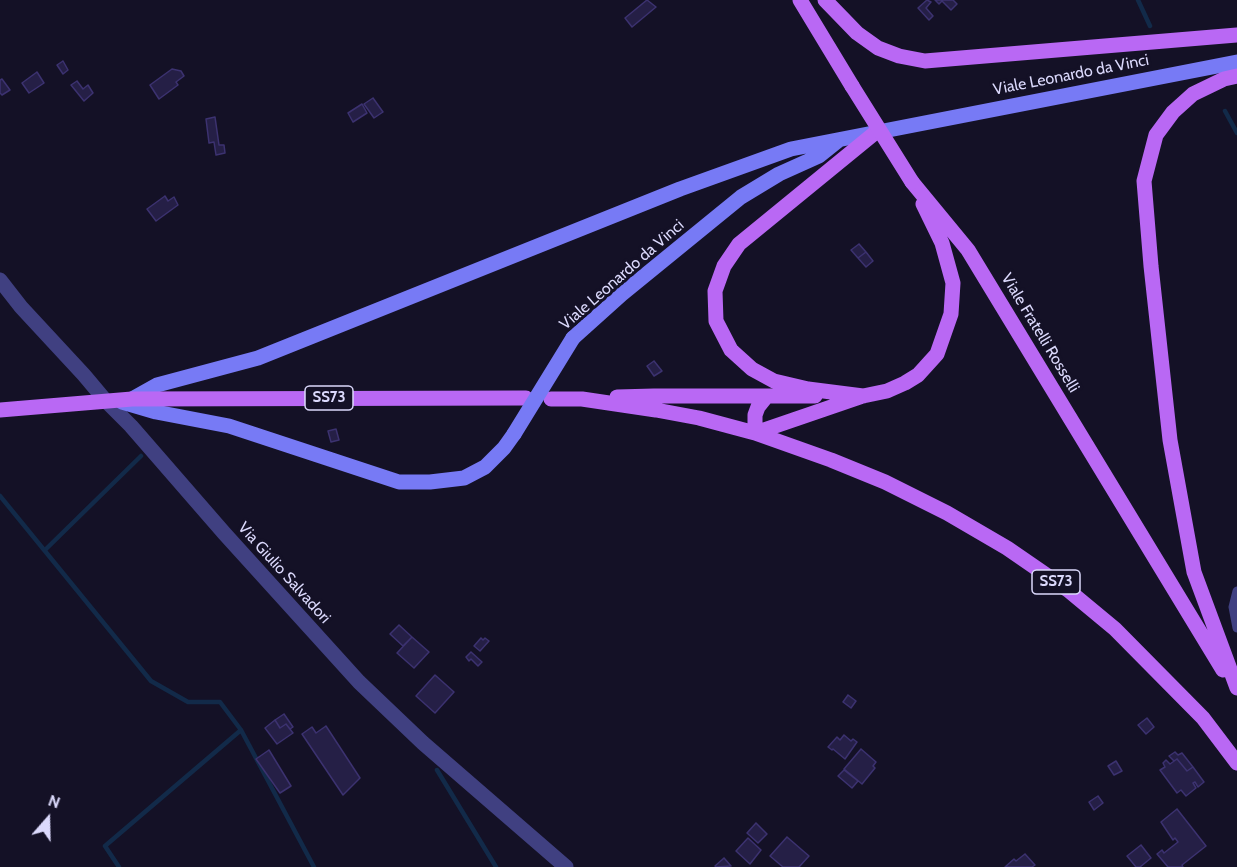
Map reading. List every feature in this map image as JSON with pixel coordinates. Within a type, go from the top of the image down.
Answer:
[{"type":"main road","name":"Viale Fratelli Rosselli","points":[[800,0],[912,182],[968,250],[1237,690]]},
{"type":"main road","points":[[825,0],[857,33],[878,48],[899,56],[925,61],[1237,35]]},
{"type":"main road","name":"Viale Leonardo da Vinci","points":[[132,399],[157,385],[258,358],[734,169],[791,149],[1237,62]]},
{"type":"main road","points":[[1237,76],[1224,79],[1193,94],[1173,112],[1156,135],[1144,181],[1150,266],[1170,440],[1194,572],[1237,690]]},
{"type":"main road","points":[[863,396],[808,389],[774,381],[752,369],[731,350],[716,321],[715,291],[724,266],[739,244],[876,132]]},
{"type":"main road","name":"Viale Leonardo da Vinci","points":[[111,400],[156,412],[229,426],[399,482],[430,482],[464,478],[485,467],[504,448],[573,338],[622,294],[741,196],[779,174],[819,156],[842,138]]},
{"type":"main road","points":[[766,397],[755,415],[754,433],[863,396],[887,391],[918,375],[937,354],[951,314],[953,283],[942,243],[912,182]]},
{"type":"main road","points":[[582,399],[654,396],[863,396]]},
{"type":"main road","name":"SS73","points":[[0,410],[132,399],[526,398]]},
{"type":"main road","name":"SS73","points":[[551,399],[582,399],[699,418],[754,433],[831,460],[902,490],[946,513],[1006,548],[1059,584],[1114,628],[1203,718],[1237,763]]},
{"type":"street","name":"Via Giulio Salvadori","points":[[0,280],[21,307],[84,375],[111,400],[224,533],[359,682],[423,743],[566,867]]},
{"type":"lane","points":[[1237,591],[1233,607],[1237,628]]},
{"type":"building","points":[[647,0],[656,7],[632,27],[625,18]]},
{"type":"building","points":[[927,0],[931,2],[926,8],[933,16],[929,20],[918,8]]},
{"type":"building","points":[[935,0],[953,0],[957,4],[951,10],[942,1],[939,4]]},
{"type":"building","points":[[63,61],[68,70],[63,74],[57,65]]},
{"type":"building","points":[[172,69],[181,71],[184,76],[176,82],[178,85],[159,99],[150,85]]},
{"type":"building","points":[[37,72],[44,83],[29,93],[22,83]]},
{"type":"building","points":[[2,79],[10,90],[2,95],[0,80]]},
{"type":"building","points":[[77,81],[83,89],[88,85],[93,93],[84,101],[71,85]]},
{"type":"building","points":[[373,98],[383,112],[374,118],[364,104]]},
{"type":"building","points":[[362,104],[367,113],[353,122],[348,113]]},
{"type":"building","points":[[215,117],[219,145],[224,145],[225,153],[216,155],[214,142],[209,143],[206,119]]},
{"type":"building","points":[[165,196],[168,201],[174,197],[178,205],[156,221],[147,209]]},
{"type":"building","points":[[859,244],[866,252],[858,258],[851,250]]},
{"type":"building","points":[[866,252],[873,261],[866,267],[858,258]]},
{"type":"building","points":[[654,361],[662,371],[654,376],[647,366]]},
{"type":"building","points":[[336,429],[339,440],[331,442],[328,431]]},
{"type":"building","points":[[399,625],[412,637],[403,646],[390,634]]},
{"type":"building","points":[[412,637],[429,652],[414,668],[397,653]]},
{"type":"building","points":[[481,638],[489,641],[480,651],[474,646]]},
{"type":"building","points":[[471,652],[482,662],[478,666],[466,657]]},
{"type":"building","points":[[435,675],[454,692],[435,713],[416,696]]},
{"type":"building","points":[[848,695],[856,701],[851,708],[843,702]]},
{"type":"building","points":[[284,714],[293,727],[290,729],[286,724],[280,728],[275,720]]},
{"type":"building","points":[[1147,718],[1154,727],[1146,734],[1138,725]]},
{"type":"building","points":[[275,720],[280,728],[286,724],[293,733],[277,744],[265,728]]},
{"type":"building","points":[[326,726],[360,778],[343,795],[302,734],[312,727],[316,733]]},
{"type":"building","points":[[844,735],[851,741],[853,739],[857,742],[845,759],[828,747],[837,737],[840,740]]},
{"type":"building","points":[[861,749],[876,762],[873,766],[875,768],[862,784],[844,769]]},
{"type":"building","points":[[269,750],[291,786],[280,793],[256,759]]},
{"type":"building","points":[[1175,752],[1178,755],[1182,753],[1193,767],[1187,771],[1177,759],[1174,761],[1169,756]]},
{"type":"building","points":[[1177,759],[1187,771],[1193,767],[1204,782],[1198,787],[1195,782],[1193,783],[1196,788],[1186,796],[1181,790],[1177,793],[1160,770],[1165,767],[1163,763],[1166,760],[1170,764]]},
{"type":"building","points":[[1116,761],[1122,771],[1114,775],[1108,766]]},
{"type":"building","points":[[844,770],[858,781],[852,788],[838,776]]},
{"type":"building","points":[[1098,796],[1103,803],[1094,810],[1089,802]]},
{"type":"building","points":[[1177,809],[1206,846],[1182,865],[1183,867],[1168,867],[1157,854],[1162,850],[1164,853],[1178,842],[1175,838],[1173,840],[1161,822]]},
{"type":"building","points":[[756,823],[767,834],[758,843],[747,833]]},
{"type":"building","points":[[787,837],[809,856],[799,867],[783,867],[770,856]]},
{"type":"building","points":[[748,838],[761,850],[750,864],[736,851]]},
{"type":"building","points":[[1141,845],[1151,858],[1140,867],[1136,867],[1127,856]]},
{"type":"building","points":[[1025,854],[1035,865],[1005,867],[1014,859],[1016,861]]},
{"type":"building","points":[[724,858],[731,866],[715,866]]},
{"type":"waterway","points":[[1138,0],[1150,26]]},
{"type":"waterway","points":[[1225,111],[1237,133]]},
{"type":"waterway","points":[[45,550],[141,456]]},
{"type":"waterway","points":[[0,496],[151,681],[188,702],[220,702],[241,730],[314,867]]},
{"type":"waterway","points":[[119,867],[105,846],[241,730]]},
{"type":"waterway","points":[[437,770],[496,867]]}]
